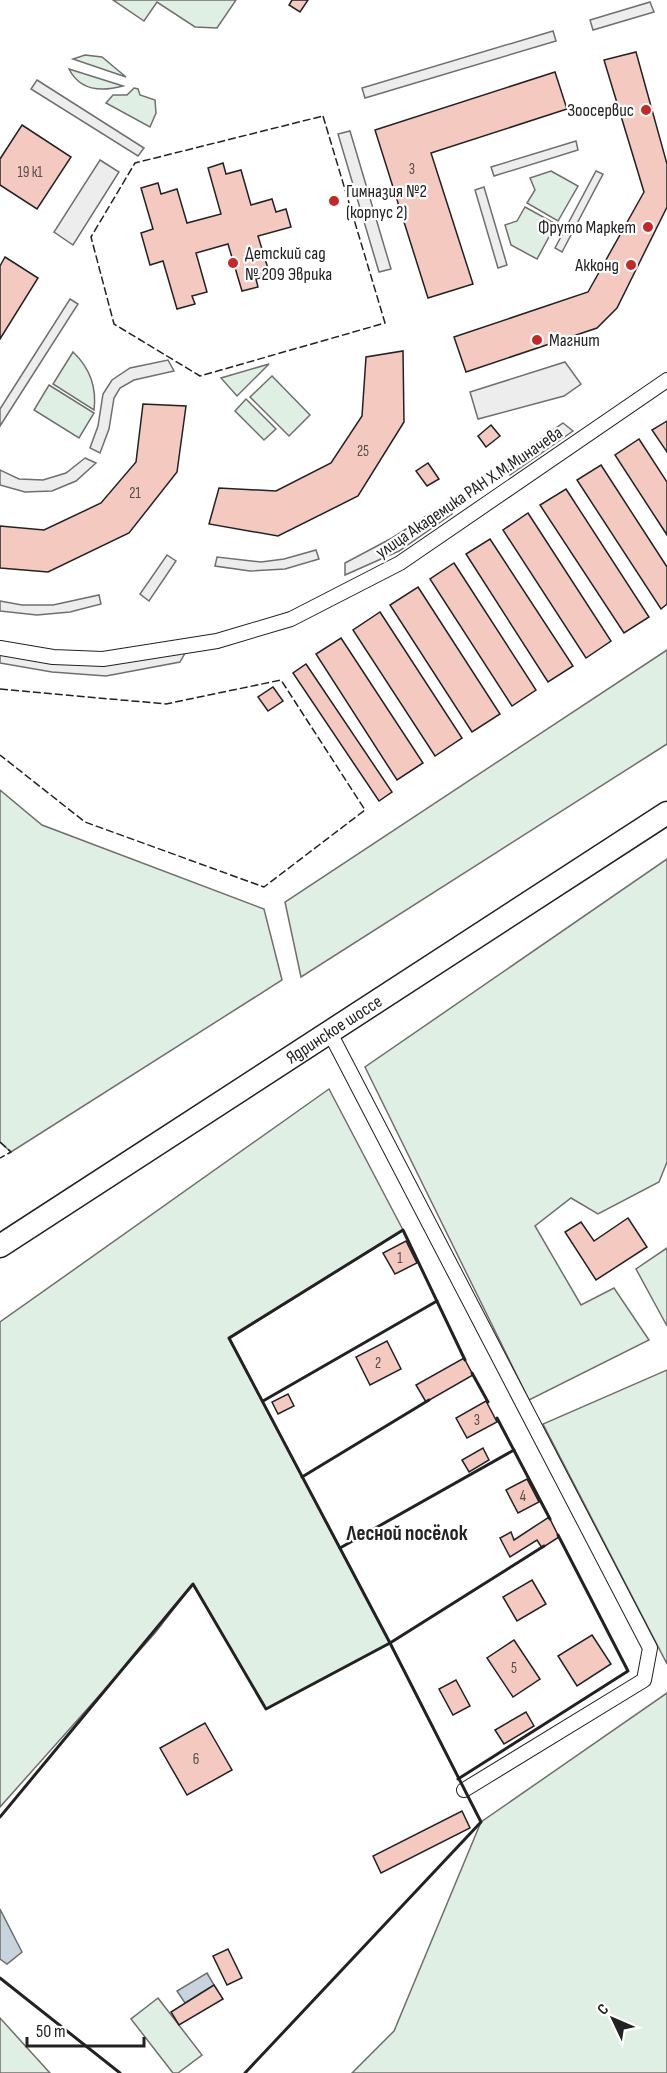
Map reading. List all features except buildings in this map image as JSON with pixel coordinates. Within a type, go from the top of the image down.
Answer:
[{"type":"main road","name":"Ядринское шоссе","points":[[0,1246],[667,813]]},
{"type":"street","name":"улица Академика РАН Х.М.Миначева","points":[[0,648],[53,657],[103,659],[217,642],[291,618],[399,563],[667,380]]},
{"type":"street","points":[[330,1033],[650,1648],[644,1680],[464,1790]]},
{"type":"green space","points":[[113,0],[236,0],[217,28],[195,27],[157,2],[144,21]]},
{"type":"green space","points":[[85,55],[102,57],[126,77],[73,59]]},
{"type":"green space","points":[[69,69],[123,86],[99,89],[85,86]]},
{"type":"green space","points":[[134,88],[138,89],[140,95],[155,100],[156,113],[150,127],[106,103],[113,95],[127,95]]},
{"type":"green space","points":[[551,171],[578,186],[558,221],[527,203],[535,190],[530,178]]},
{"type":"green space","points":[[525,207],[556,224],[537,259],[511,245],[505,225],[517,221]]},
{"type":"green space","points":[[73,352],[84,364],[91,378],[95,401],[94,410],[53,384]]},
{"type":"green space","points":[[269,364],[237,396],[221,378]]},
{"type":"green space","points":[[272,376],[310,415],[289,436],[250,397]]},
{"type":"green space","points":[[49,385],[94,413],[79,438],[34,410]]},
{"type":"green space","points":[[246,399],[276,429],[264,440],[235,411]]},
{"type":"green space","points":[[667,650],[667,744],[301,977],[285,902]]},
{"type":"green space","points":[[0,790],[42,825],[264,909],[282,980],[11,1152],[0,1142]]},
{"type":"green space","points":[[667,859],[667,1162],[659,1182],[598,1214],[571,1198],[535,1226],[581,1305],[614,1288],[649,1340],[529,1400],[365,1067]]},
{"type":"green space","points":[[329,1089],[403,1230],[229,1339],[390,1643],[266,1709],[193,1584],[155,1633],[0,1807],[0,1322]]},
{"type":"green space","points":[[667,1248],[667,1326],[636,1269]]},
{"type":"green space","points":[[667,1370],[667,1664],[543,1424]]},
{"type":"green space","points":[[667,1693],[667,2073],[352,2073],[394,2031],[481,1822]]},
{"type":"green space","points":[[158,1998],[202,2055],[178,2073],[173,2073],[131,2019]]},
{"type":"green space","points":[[0,2018],[50,2073],[0,2073]]},
{"type":"shaded area","points":[[650,2],[654,12],[593,30],[590,20]]},
{"type":"shaded area","points":[[553,31],[556,41],[365,98],[362,88]]},
{"type":"shaded area","points":[[37,80],[144,148],[138,156],[31,89]]},
{"type":"shaded area","points":[[350,131],[391,269],[379,272],[338,134]]},
{"type":"shaded area","points":[[576,141],[578,150],[494,176],[491,167]]},
{"type":"shaded area","points":[[100,160],[119,172],[73,245],[54,232]]},
{"type":"shaded area","points":[[596,171],[603,174],[562,252],[555,248]]},
{"type":"shaded area","points":[[484,187],[507,265],[498,268],[475,190]]},
{"type":"shaded area","points":[[70,299],[78,304],[0,426],[0,409]]},
{"type":"shaded area","points":[[168,360],[174,371],[134,380],[120,388],[114,398],[109,429],[100,453],[90,448],[98,426],[103,394],[112,380],[130,368]]},
{"type":"shaded area","points":[[565,362],[581,384],[564,396],[478,419],[470,392]]},
{"type":"shaded area","points":[[563,423],[573,431],[510,475],[508,462]]},
{"type":"shaded area","points":[[85,458],[96,463],[76,481],[52,491],[25,492],[0,485],[0,470],[19,479],[43,480],[66,473]]},
{"type":"shaded area","points":[[442,506],[452,514],[399,551],[345,575],[345,563],[392,538]]},
{"type":"shaded area","points":[[316,550],[319,559],[285,569],[250,571],[215,566],[217,557],[261,562],[284,559]]},
{"type":"shaded area","points":[[167,555],[176,561],[149,601],[140,594]]},
{"type":"shaded area","points":[[99,595],[101,604],[70,612],[37,615],[0,611],[0,601],[22,605],[53,605]]},
{"type":"shaded area","points":[[189,646],[180,662],[106,676],[52,672],[0,663],[0,648],[53,657]]},
{"type":"shaded area","points":[[0,1909],[22,1952],[7,1964],[0,1959]]},
{"type":"shaded area","points":[[207,1973],[214,1985],[185,2003],[177,1991]]},
{"type":"fence","points":[[323,116],[385,323],[200,376],[114,324],[91,237],[135,163],[323,116]]},
{"type":"fence","points":[[0,689],[166,704],[281,680],[365,810],[264,887],[85,822],[0,755]]},
{"type":"fence","points":[[0,1142],[11,1152],[0,1158]]},
{"type":"wall","points":[[245,2073],[481,1822],[390,1643],[229,1338],[403,1230],[465,1360]]},
{"type":"wall","points":[[263,1401],[437,1301]]},
{"type":"wall","points":[[472,1373],[488,1402]]},
{"type":"wall","points":[[302,1477],[429,1400]]},
{"type":"wall","points":[[497,1418],[550,1519]]},
{"type":"wall","points":[[340,1548],[514,1450]]},
{"type":"wall","points":[[458,1779],[628,1671],[558,1535]]},
{"type":"wall","points":[[0,1817],[193,1584],[266,1709],[390,1643],[544,1546]]},
{"type":"wall","points":[[0,1978],[120,2073]]},
{"type":"place","name":"Зоосервис","points":[[646,110]]},
{"type":"place","name":"Гимназия №2 (корпус 2)","points":[[334,201]]},
{"type":"place","name":"Фруто Маркет","points":[[648,227]]},
{"type":"place","name":"Детский сад № 209 Эврика","points":[[233,263]]},
{"type":"place","name":"Акконд","points":[[631,265]]},
{"type":"place","name":"Магнит","points":[[537,340]]},
{"type":"district","name":"Лесной посёлок","points":[[407,1533]]}]
